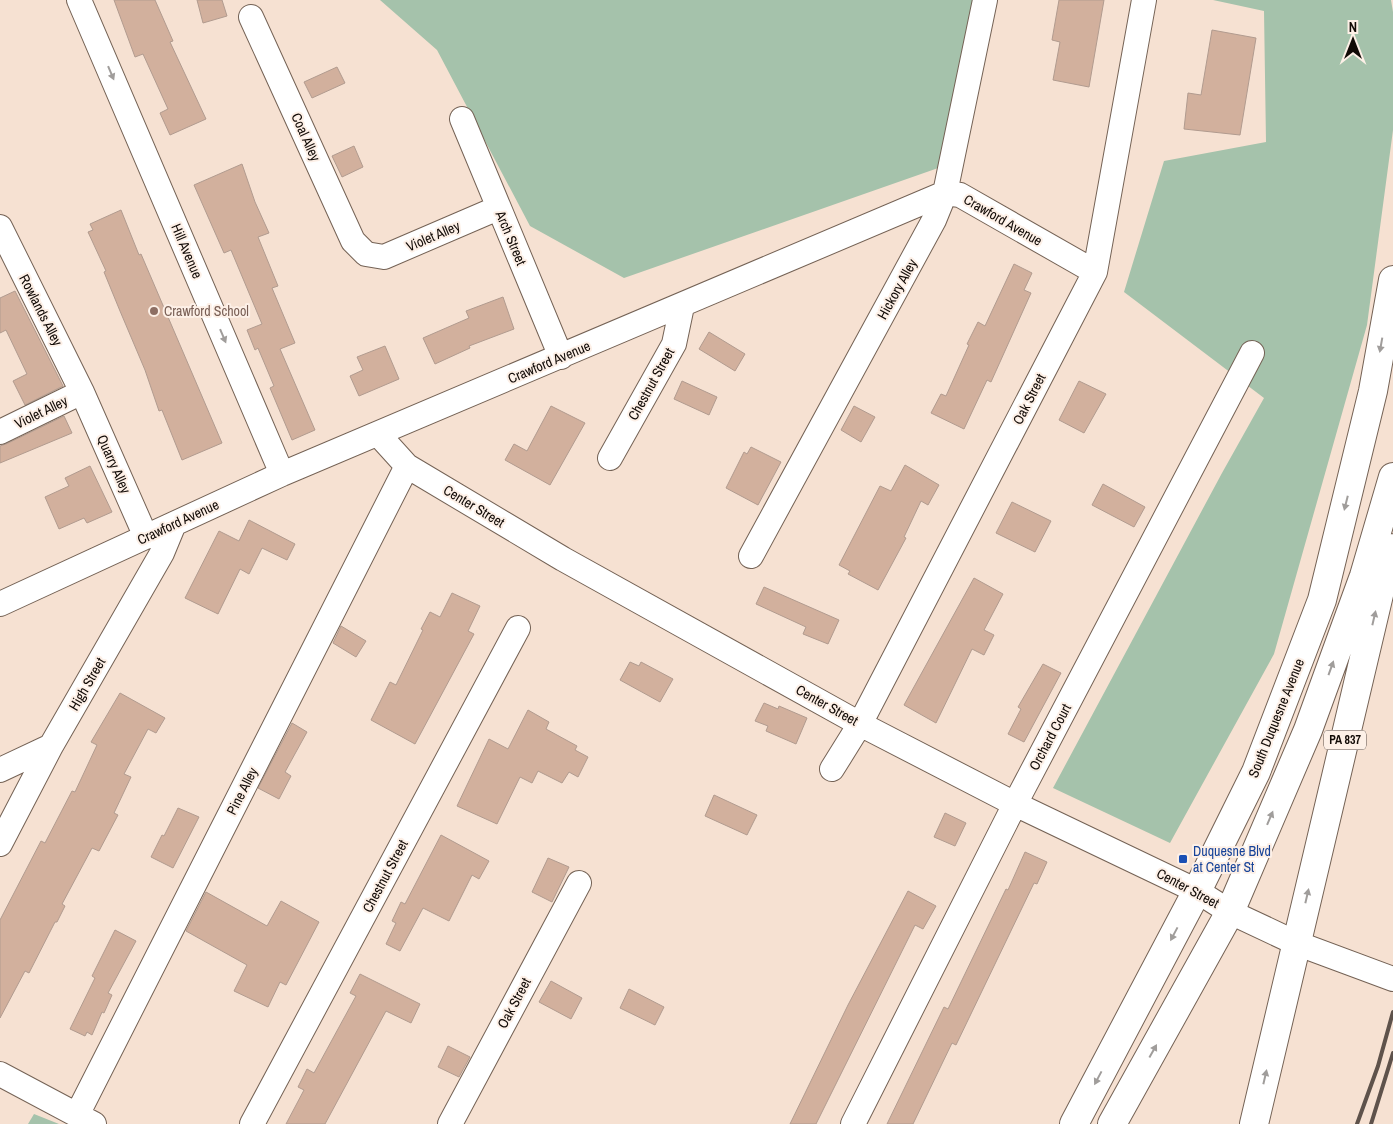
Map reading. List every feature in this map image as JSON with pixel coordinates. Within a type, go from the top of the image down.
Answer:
[{"type":"main road","name":"South Duquesne Avenue","points":[[1074,1124],[1197,891],[1256,772],[1322,600],[1372,391],[1393,280]]},
{"type":"main road","points":[[1112,1124],[1230,912],[1308,730],[1364,576],[1393,477]]},
{"type":"main road","name":"PA 837","points":[[1254,1124],[1393,536]]},
{"type":"street","name":"Hill Avenue","points":[[79,0],[282,474]]},
{"type":"street","name":"Hickory Alley","points":[[751,556],[934,220],[945,194],[985,0]]},
{"type":"street","name":"Oak Street","points":[[832,769],[860,724],[1095,272],[1144,0]]},
{"type":"street","name":"Coal Alley","points":[[251,17],[352,240],[366,254]]},
{"type":"street","name":"Arch Street","points":[[462,119],[561,357]]},
{"type":"street","name":"Crawford Avenue","points":[[2,597],[146,537],[282,474],[945,194],[960,195],[1095,272]]},
{"type":"street","name":"Violet Alley","points":[[366,254],[384,257],[498,208]]},
{"type":"street","name":"Rowlands Alley","points":[[0,227],[82,392]]},
{"type":"street","name":"Chestnut Street","points":[[610,458],[674,344],[682,306]]},
{"type":"street","name":"Orchard Court","points":[[853,1124],[1015,804],[1252,353]]},
{"type":"street","name":"Violet Alley","points":[[0,432],[82,392]]},
{"type":"street","name":"Quarry Alley","points":[[82,392],[146,537]]},
{"type":"street","name":"Center Street","points":[[378,434],[408,466],[563,559],[860,724],[1015,804],[1197,891],[1230,912],[1296,943],[1384,976]]},
{"type":"street","name":"Pine Alley","points":[[86,1120],[408,466]]},
{"type":"street","name":"High Street","points":[[0,844],[52,746],[162,553],[174,524]]},
{"type":"street","name":"Chestnut Street","points":[[252,1124],[518,628]]},
{"type":"street","points":[[0,770],[52,746]]},
{"type":"street","name":"Oak Street","points":[[450,1124],[579,882]]},
{"type":"street","points":[[0,1074],[86,1120]]},
{"type":"green space","points":[[380,0],[983,0],[961,160],[624,278],[530,226],[437,50]]},
{"type":"green space","points":[[1213,0],[1391,0],[1393,12],[1393,130],[1367,325],[1274,654],[1170,843],[1053,788],[1264,398],[1124,292],[1164,161],[1266,142],[1264,11]]},
{"type":"green space","points":[[34,1114],[59,1124],[28,1124]]},
{"type":"building","points":[[114,0],[155,0],[173,41],[170,42],[206,119],[170,135],[160,113],[168,109],[143,54],[135,57]]},
{"type":"building","points":[[197,0],[222,0],[227,16],[203,23]]},
{"type":"building","points":[[1059,0],[1104,0],[1089,87],[1053,80],[1060,42],[1052,40]]},
{"type":"building","points":[[1212,30],[1256,38],[1240,135],[1184,129],[1188,93],[1201,95]]},
{"type":"building","points":[[337,67],[345,83],[312,98],[304,82]]},
{"type":"building","points":[[354,146],[363,167],[342,177],[332,156]]},
{"type":"building","points":[[242,164],[255,202],[269,233],[258,237],[278,286],[272,288],[295,343],[280,349],[315,430],[292,440],[270,388],[274,386],[258,348],[255,350],[247,330],[262,324],[231,250],[224,253],[194,185]]},
{"type":"building","points":[[121,210],[222,443],[182,460],[162,410],[159,411],[145,370],[104,272],[106,271],[88,232],[93,230],[90,224]]},
{"type":"building","points":[[1014,264],[1032,273],[1024,290],[1031,293],[991,382],[987,380],[964,429],[931,413],[941,394],[946,396],[978,322],[985,326]]},
{"type":"building","points":[[15,291],[63,386],[25,405],[13,381],[27,374],[6,330],[0,333],[0,298]]},
{"type":"building","points":[[503,297],[514,329],[469,346],[470,348],[435,364],[423,338],[469,318],[466,311]]},
{"type":"building","points":[[709,332],[745,354],[735,371],[699,349]]},
{"type":"building","points":[[385,346],[399,379],[359,396],[350,376],[363,370],[357,357]]},
{"type":"building","points":[[682,381],[717,397],[709,415],[674,399]]},
{"type":"building","points":[[1079,381],[1106,394],[1084,433],[1059,420]]},
{"type":"building","points":[[551,406],[585,423],[550,485],[505,460],[514,444],[527,451]]},
{"type":"building","points":[[854,406],[875,417],[861,442],[841,430]]},
{"type":"building","points":[[64,416],[72,433],[0,463],[0,446]]},
{"type":"building","points":[[751,447],[781,462],[758,505],[726,488],[744,452],[747,454]]},
{"type":"building","points":[[905,465],[939,485],[928,505],[921,501],[904,537],[906,538],[878,590],[848,574],[850,571],[839,565],[880,486],[891,491]]},
{"type":"building","points":[[90,466],[112,512],[87,523],[84,518],[59,529],[45,497],[69,486],[65,478]]},
{"type":"building","points":[[1103,484],[1145,507],[1134,527],[1092,505]]},
{"type":"building","points":[[1012,502],[1051,521],[1035,552],[996,533]]},
{"type":"building","points":[[249,520],[295,544],[287,560],[262,548],[249,574],[240,569],[218,614],[185,598],[219,531],[239,541]]},
{"type":"building","points":[[974,578],[1003,594],[984,630],[994,635],[984,655],[972,649],[936,723],[904,705]]},
{"type":"building","points":[[764,587],[839,620],[828,644],[803,634],[806,627],[756,604]]},
{"type":"building","points":[[452,593],[480,606],[468,631],[474,634],[415,744],[371,720],[390,682],[396,685],[430,612],[440,617]]},
{"type":"building","points":[[341,626],[366,641],[356,657],[333,643]]},
{"type":"building","points":[[630,662],[639,666],[641,662],[673,679],[660,702],[620,680]]},
{"type":"building","points":[[1043,664],[1061,673],[1024,742],[1008,734],[1021,709],[1018,707]]},
{"type":"building","points":[[120,693],[165,718],[156,733],[148,729],[124,774],[131,777],[114,813],[118,815],[99,851],[92,848],[62,904],[65,906],[57,922],[55,922],[29,973],[25,971],[0,1018],[0,920],[41,841],[45,843],[72,791],[75,792],[97,745],[91,742]]},
{"type":"building","points":[[764,703],[778,709],[779,706],[807,718],[796,744],[766,731],[768,726],[755,721]]},
{"type":"building","points":[[528,710],[549,722],[546,729],[577,746],[575,750],[588,757],[578,777],[569,772],[562,783],[538,771],[532,783],[520,777],[497,824],[457,806],[489,739],[508,749]]},
{"type":"building","points":[[292,723],[307,732],[285,772],[291,776],[279,799],[258,788]]},
{"type":"building","points":[[714,795],[757,815],[747,835],[705,816]]},
{"type":"building","points":[[178,808],[199,817],[173,868],[151,857]]},
{"type":"building","points":[[945,813],[966,823],[955,846],[934,837]]},
{"type":"building","points":[[441,835],[489,861],[479,879],[472,875],[449,921],[423,908],[400,951],[386,944],[396,923],[392,921],[401,902],[405,904]]},
{"type":"building","points":[[1025,852],[1047,862],[1037,884],[1034,883],[956,1045],[952,1043],[913,1124],[887,1124],[944,1007],[948,1009]]},
{"type":"building","points":[[548,858],[569,867],[552,902],[532,892]]},
{"type":"building","points":[[908,891],[936,906],[923,929],[915,925],[816,1124],[790,1124],[848,1005]]},
{"type":"building","points":[[206,892],[267,926],[281,901],[319,922],[286,985],[280,982],[268,1007],[234,991],[247,965],[186,931]]},
{"type":"building","points":[[115,930],[136,941],[108,993],[112,995],[104,1013],[102,1012],[92,1035],[87,1032],[85,1036],[70,1029],[95,978],[92,976]]},
{"type":"building","points":[[360,974],[420,1004],[411,1023],[386,1011],[325,1124],[286,1124],[304,1090],[298,1087],[307,1069],[314,1073],[356,996],[350,993]]},
{"type":"building","points":[[551,981],[582,998],[571,1019],[539,1002]]},
{"type":"building","points":[[629,989],[664,1007],[655,1025],[620,1008]]},
{"type":"building","points":[[448,1046],[470,1057],[459,1077],[438,1067]]},
{"type":"railway","points":[[1357,1124],[1378,1066],[1393,1012]]},
{"type":"railway","points":[[1371,1124],[1393,1053]]},
{"type":"place","name":"Crawford School","points":[[154,311]]},
{"type":"place","name":"Duquesne Blvd at Center St","points":[[1183,859]]}]
